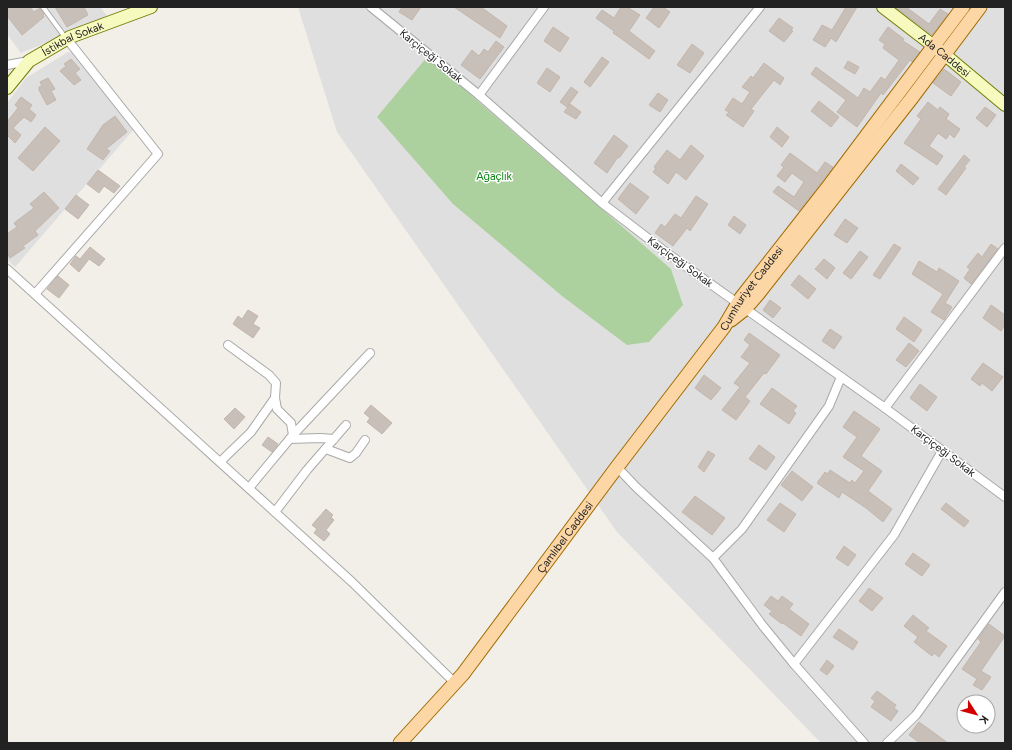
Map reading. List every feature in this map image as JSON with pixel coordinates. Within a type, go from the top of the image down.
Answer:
[{"type":"main road","points":[[939,50],[963,7]]},
{"type":"main road","points":[[939,50],[980,7]]},
{"type":"main road","name":"Cumhuriyet Caddesi","points":[[724,327],[828,187],[939,50]]},
{"type":"main road","name":"Çamlıbel Caddesi","points":[[400,743],[463,674],[617,467],[724,327]]},
{"type":"street","name":"İstikbal Sokak","points":[[7,88],[29,61],[67,39],[151,7]]},
{"type":"street","name":"Karçiçeği Sokak","points":[[371,7],[479,96],[602,203],[667,253],[885,408],[1005,497]]},
{"type":"street","points":[[479,96],[544,7]]},
{"type":"street","points":[[602,203],[760,7]]},
{"type":"street","name":"Ada Caddesi","points":[[883,7],[939,50],[1005,105]]},
{"type":"street","points":[[35,294],[158,154],[67,39]]},
{"type":"street","points":[[7,65],[29,61]]},
{"type":"street","points":[[885,408],[1005,248]]},
{"type":"street","points":[[7,269],[352,582],[455,683]]},
{"type":"street","points":[[228,344],[269,375],[276,383],[275,398],[277,409],[291,422],[292,437]]},
{"type":"street","points":[[249,488],[292,437],[370,353]]},
{"type":"street","points":[[713,558],[742,529],[829,406],[841,377]]},
{"type":"street","points":[[220,462],[251,432],[275,398]]},
{"type":"street","points":[[275,512],[307,470],[346,425]]},
{"type":"street","points":[[292,437],[334,439]]},
{"type":"street","points":[[326,449],[350,458],[356,453],[365,440]]},
{"type":"street","points":[[794,664],[894,535],[942,451]]},
{"type":"street","points":[[617,467],[636,487],[713,558],[763,626],[794,664],[864,743]]},
{"type":"street","points":[[887,743],[916,715],[1005,592]]},
{"type":"lane","points":[[43,7],[67,39]]},
{"type":"shaded area","points":[[7,7],[100,7],[108,17],[21,53],[7,34]]},
{"type":"shaded area","points":[[298,7],[1005,7],[1005,743],[821,743],[617,532],[337,132]]},
{"type":"shaded area","points":[[68,52],[75,53],[134,129],[15,267],[7,259],[7,103],[26,78]]},
{"type":"green space","name":"Ağaçlık","points":[[427,57],[671,269],[683,305],[649,342],[627,345],[562,296],[453,204],[377,117]]},
{"type":"building","points":[[7,7],[30,7],[34,12],[40,8],[44,14],[44,17],[22,35],[7,16]]},
{"type":"building","points":[[55,7],[84,7],[88,15],[67,27]]},
{"type":"building","points":[[402,7],[421,7],[412,20],[399,12]]},
{"type":"building","points":[[454,7],[481,7],[507,26],[500,38]]},
{"type":"building","points":[[621,7],[627,7],[640,15],[629,31],[655,51],[649,59],[613,33],[614,31],[596,18],[602,10],[614,18]]},
{"type":"building","points":[[654,7],[663,7],[670,12],[659,28],[646,18]]},
{"type":"building","points":[[846,7],[857,7],[836,42],[831,38],[825,47],[813,40],[822,25],[832,30]]},
{"type":"building","points":[[895,7],[906,7],[929,24],[940,9],[948,14],[932,35]]},
{"type":"building","points":[[779,18],[793,28],[791,30],[793,31],[784,42],[769,31]]},
{"type":"building","points":[[553,27],[569,38],[560,52],[544,41]]},
{"type":"building","points":[[888,27],[904,39],[903,41],[920,52],[912,62],[910,60],[883,95],[881,93],[857,127],[837,112],[846,100],[811,74],[816,67],[858,98],[864,88],[870,92],[881,77],[885,80],[899,60],[883,48],[885,44],[879,40]]},
{"type":"building","points":[[496,41],[504,47],[480,79],[461,65],[472,50],[479,56],[484,49],[488,52]]},
{"type":"building","points":[[692,44],[704,53],[690,73],[677,65]]},
{"type":"building","points":[[602,57],[609,62],[590,87],[584,82]]},
{"type":"building","points":[[71,59],[80,69],[75,73],[81,80],[74,85],[60,71],[66,66],[64,64]]},
{"type":"building","points":[[848,61],[859,67],[855,74],[844,68]]},
{"type":"building","points":[[764,63],[784,78],[780,85],[774,80],[751,109],[754,111],[743,127],[726,115],[729,112],[725,110],[733,98],[742,104],[750,92],[742,87],[751,76],[753,78]]},
{"type":"building","points":[[547,68],[560,77],[550,92],[537,83]]},
{"type":"building","points":[[944,69],[961,82],[951,96],[933,83]]},
{"type":"building","points":[[48,78],[55,89],[51,91],[56,100],[47,105],[39,90],[39,87],[42,86],[40,82]]},
{"type":"building","points":[[571,87],[578,92],[567,107],[560,102]]},
{"type":"building","points":[[658,93],[668,100],[660,112],[649,105]]},
{"type":"building","points":[[21,97],[32,105],[29,109],[36,115],[31,122],[24,117],[13,128],[21,135],[15,143],[7,135],[7,122],[18,108],[15,105]]},
{"type":"building","points":[[819,101],[839,117],[831,127],[811,111]]},
{"type":"building","points":[[928,102],[938,110],[940,107],[949,114],[946,119],[960,129],[954,138],[950,134],[946,139],[938,133],[929,146],[943,156],[937,165],[904,143],[921,119],[917,116]]},
{"type":"building","points":[[570,104],[581,112],[576,119],[564,112]]},
{"type":"building","points":[[985,107],[996,115],[987,127],[976,118]]},
{"type":"building","points":[[115,116],[127,132],[106,149],[110,151],[103,160],[87,149],[103,125]]},
{"type":"building","points":[[45,127],[60,141],[33,171],[18,158]]},
{"type":"building","points":[[777,127],[789,137],[782,147],[770,137]]},
{"type":"building","points":[[614,135],[628,146],[607,173],[594,163]]},
{"type":"building","points":[[691,145],[704,156],[686,180],[676,172],[668,184],[653,172],[656,168],[654,167],[667,150],[680,160]]},
{"type":"building","points":[[790,153],[817,173],[825,162],[833,167],[799,211],[773,192],[778,186],[794,197],[804,182],[792,173],[785,182],[777,176],[784,167],[781,165]]},
{"type":"building","points":[[964,155],[970,160],[964,167],[966,168],[946,195],[938,189]]},
{"type":"building","points":[[901,164],[919,178],[913,185],[896,171]]},
{"type":"building","points":[[98,170],[120,186],[114,193],[104,186],[99,193],[87,184]]},
{"type":"building","points":[[630,183],[649,197],[636,214],[618,199]]},
{"type":"building","points":[[44,192],[59,208],[35,231],[38,235],[23,246],[25,248],[10,258],[7,253],[7,234],[17,227],[14,223],[34,208],[30,204]]},
{"type":"building","points":[[76,195],[89,205],[78,219],[65,209]]},
{"type":"building","points":[[696,196],[708,204],[690,231],[687,228],[673,246],[655,233],[661,224],[665,227],[675,214],[681,218]]},
{"type":"building","points":[[734,216],[746,225],[740,234],[728,225]]},
{"type":"building","points":[[845,219],[858,228],[847,243],[834,235]]},
{"type":"building","points":[[894,244],[901,248],[880,279],[873,275]]},
{"type":"building","points":[[991,244],[998,249],[971,284],[964,278],[970,269],[967,267],[978,253],[982,257]]},
{"type":"building","points":[[90,247],[105,259],[99,266],[89,259],[79,272],[70,264],[76,256],[80,259]]},
{"type":"building","points":[[860,251],[868,257],[851,279],[843,273]]},
{"type":"building","points":[[824,259],[835,268],[827,279],[815,269]]},
{"type":"building","points":[[919,261],[937,272],[939,268],[959,281],[945,303],[952,307],[944,320],[931,312],[943,294],[912,274]]},
{"type":"building","points":[[799,275],[816,289],[808,299],[791,285]]},
{"type":"building","points":[[58,276],[69,285],[59,298],[47,289]]},
{"type":"building","points":[[770,300],[781,308],[773,318],[763,310]]},
{"type":"building","points":[[991,305],[1005,315],[1005,325],[1001,331],[983,318]]},
{"type":"building","points":[[248,310],[258,316],[253,324],[260,328],[253,338],[233,324],[238,316],[242,319]]},
{"type":"building","points":[[904,317],[922,330],[914,342],[896,329]]},
{"type":"building","points":[[830,329],[842,337],[834,349],[822,341]]},
{"type":"building","points":[[749,333],[780,355],[766,374],[764,373],[745,397],[750,401],[736,420],[722,410],[740,387],[734,383],[750,363],[741,357],[750,345],[744,340]]},
{"type":"building","points":[[909,343],[919,351],[906,367],[896,360]]},
{"type":"building","points":[[983,363],[1003,377],[992,391],[982,383],[980,386],[971,379]]},
{"type":"building","points":[[704,375],[721,388],[711,400],[695,388]]},
{"type":"building","points":[[920,384],[937,397],[927,411],[910,398]]},
{"type":"building","points":[[772,388],[797,406],[793,411],[796,413],[789,424],[760,404]]},
{"type":"building","points":[[371,405],[392,423],[382,434],[367,422],[370,418],[364,413]]},
{"type":"building","points":[[235,408],[245,417],[234,429],[224,419]]},
{"type":"building","points":[[854,411],[880,429],[861,456],[882,471],[868,491],[892,509],[883,522],[866,508],[842,492],[839,498],[817,483],[825,472],[828,474],[830,470],[850,483],[852,480],[855,483],[864,471],[843,457],[857,437],[843,427]]},
{"type":"building","points":[[268,437],[278,444],[272,452],[262,445]]},
{"type":"building","points":[[759,445],[775,457],[766,470],[749,459]]},
{"type":"building","points":[[708,451],[715,455],[704,472],[698,467]]},
{"type":"building","points":[[792,471],[813,487],[802,501],[781,485]]},
{"type":"building","points":[[695,496],[725,518],[712,535],[682,512]]},
{"type":"building","points":[[780,503],[796,514],[784,532],[767,520]]},
{"type":"building","points":[[946,503],[969,521],[964,527],[941,509]]},
{"type":"building","points":[[326,509],[333,515],[331,517],[334,520],[326,530],[330,534],[324,541],[314,533],[317,529],[312,525]]},
{"type":"building","points":[[844,546],[856,555],[848,566],[836,558]]},
{"type":"building","points":[[913,553],[930,565],[922,576],[905,564]]},
{"type":"building","points":[[869,588],[883,598],[872,611],[859,601]]},
{"type":"building","points":[[771,596],[778,601],[782,596],[793,604],[789,609],[809,624],[801,636],[769,614],[772,611],[764,605]]},
{"type":"building","points":[[913,615],[929,628],[926,631],[947,646],[939,657],[934,653],[932,656],[914,642],[918,637],[904,626]]},
{"type":"building","points":[[989,624],[1005,636],[981,671],[991,677],[982,690],[973,685],[977,679],[962,669],[981,642],[978,639]]},
{"type":"building","points":[[839,629],[858,642],[853,650],[833,637]]},
{"type":"building","points":[[827,660],[834,666],[827,675],[820,670]]},
{"type":"building","points":[[877,691],[896,705],[894,708],[898,711],[891,721],[871,707],[875,701],[871,698]]},
{"type":"building","points":[[919,722],[948,743],[920,743],[909,735]]}]
